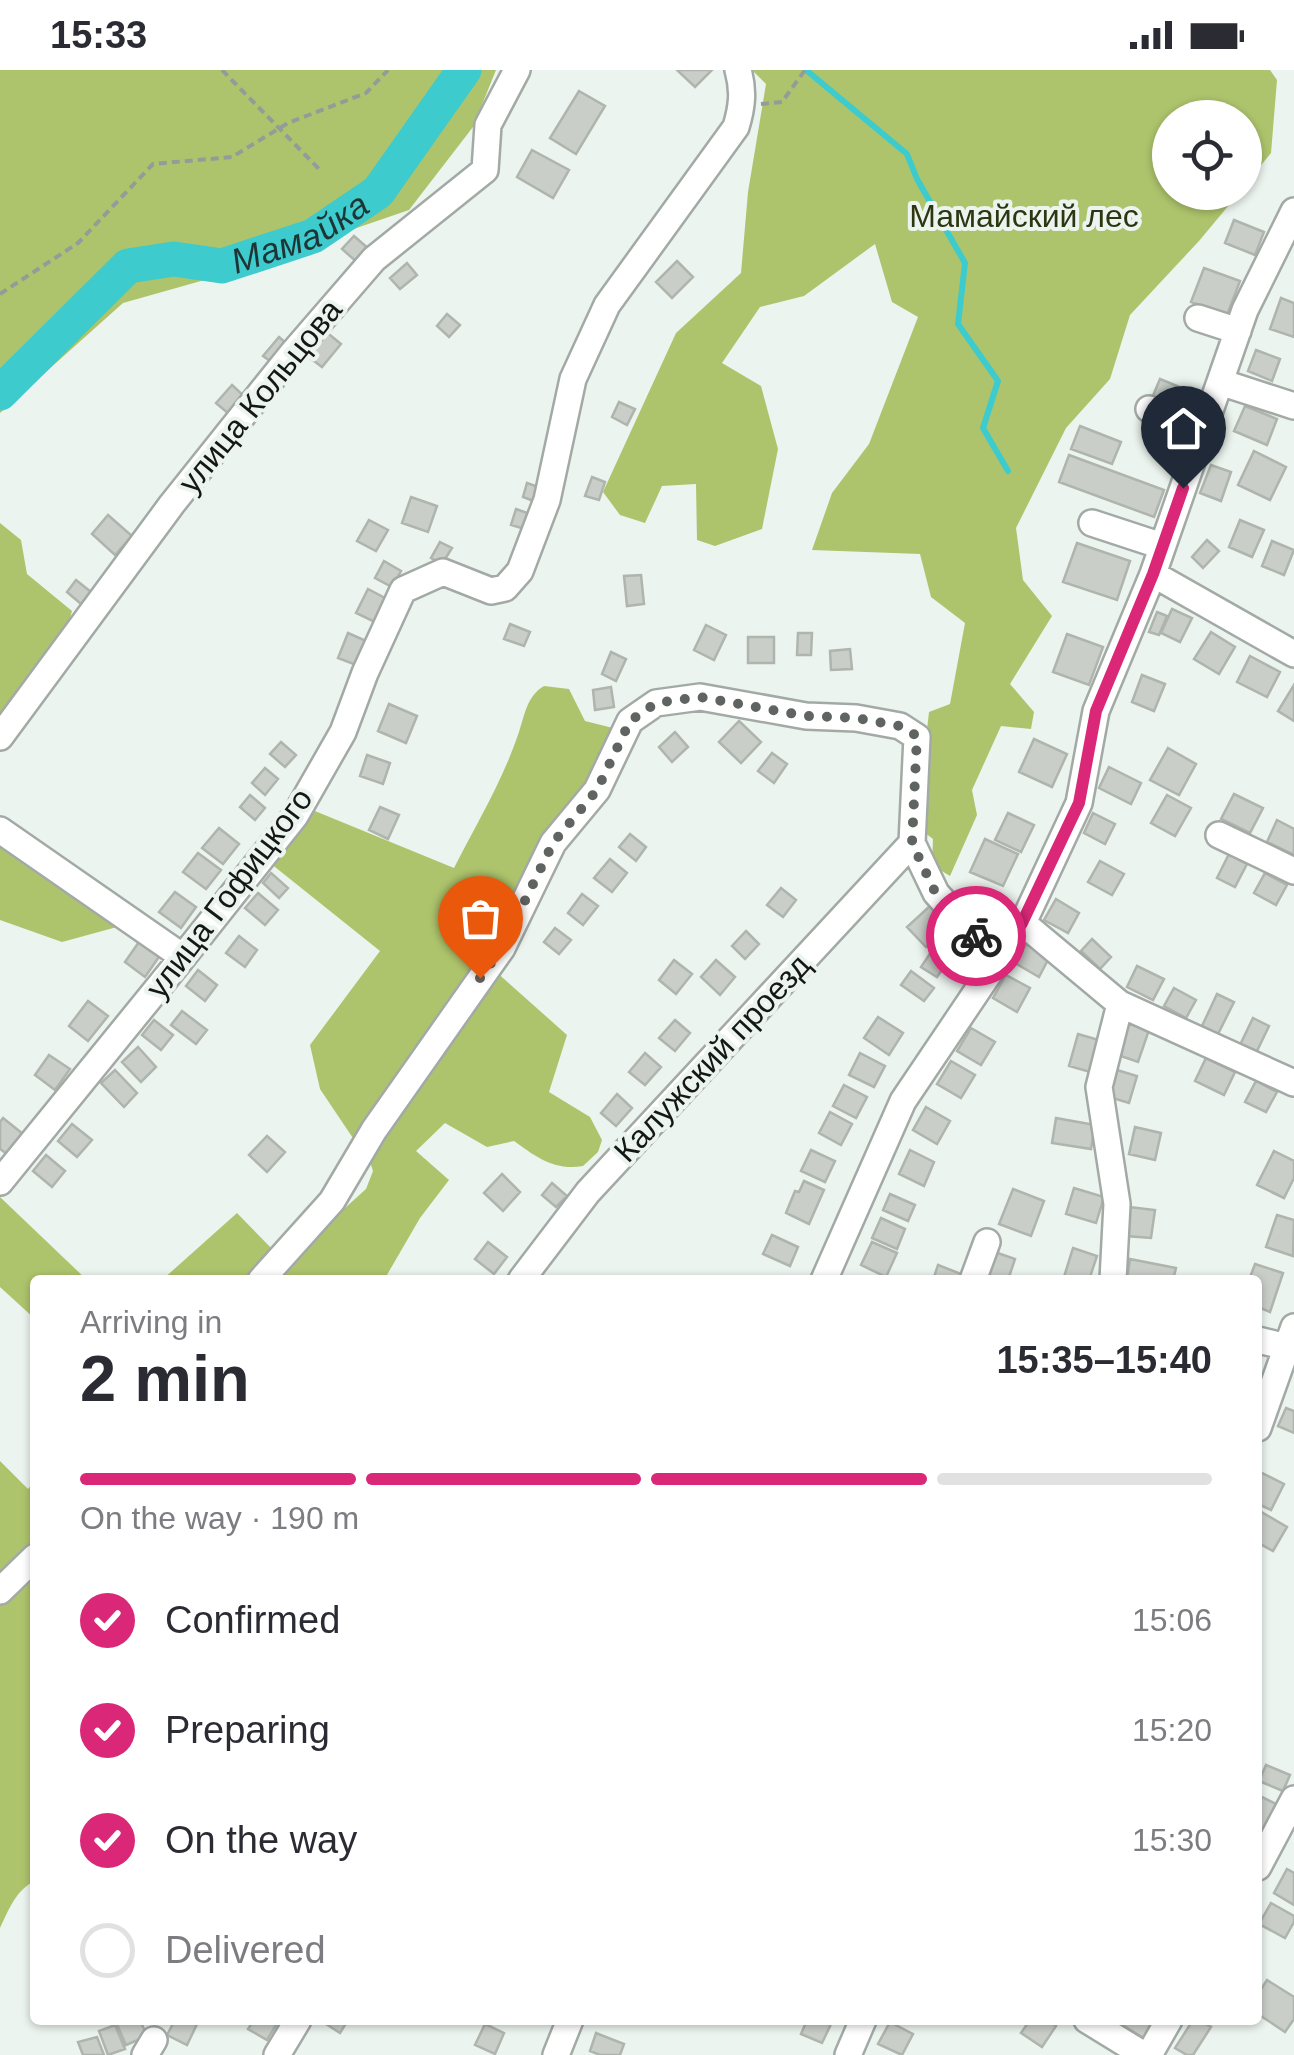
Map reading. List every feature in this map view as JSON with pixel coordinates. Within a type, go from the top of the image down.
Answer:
[{"type":"street","name":"улица Кольцова","points":[[0,737],[172,504],[303,341],[374,259],[485,170],[488,126],[517,70]]},
{"type":"street","name":"улица Гофицкого","points":[[0,1182],[294,816],[344,732],[403,590],[443,572],[490,592],[505,588],[520,571],[547,500],[573,380],[607,304],[736,127],[742,107],[740,77]]},
{"type":"street","points":[[826,1275],[903,1101],[1022,923],[1079,803],[1096,711],[1153,574],[1245,310],[1294,211]]},
{"type":"street","points":[[1198,318],[1238,331]]},
{"type":"street","points":[[1220,382],[1294,406]]},
{"type":"street","points":[[1148,409],[1203,430]]},
{"type":"street","points":[[1092,523],[1162,546]]},
{"type":"street","points":[[1153,574],[1294,654]]},
{"type":"street","points":[[265,1275],[332,1201],[374,1130],[502,948],[553,843],[597,790],[630,721],[656,703],[700,697],[806,716],[856,718],[900,726],[917,736],[912,843],[936,894],[971,932],[1000,955]]},
{"type":"street","points":[[0,830],[184,957]]},
{"type":"street","points":[[1220,835],[1294,871]]},
{"type":"street","name":"Калужский проезд","points":[[525,1275],[588,1192],[912,843]]},
{"type":"street","points":[[1022,923],[1120,1004],[1294,1082]]},
{"type":"street","points":[[1113,1275],[1117,1204],[1098,1087],[1120,1004]]},
{"type":"street","points":[[975,1275],[987,1242]]},
{"type":"street","points":[[1262,1340],[1290,1337],[1262,1417]]},
{"type":"street","points":[[0,1591],[30,1561]]},
{"type":"street","points":[[1262,1860],[1294,1800]]},
{"type":"street","points":[[277,2055],[295,2025]]},
{"type":"street","points":[[556,2055],[568,2025]]},
{"type":"street","points":[[848,2055],[861,2025]]},
{"type":"street","points":[[1095,2025],[1146,2055],[1166,2025]]},
{"type":"path","points":[[222,70],[322,172]]},
{"type":"path","points":[[0,294],[78,243],[153,164],[232,156],[288,122],[366,93],[388,70]]},
{"type":"path","points":[[782,102],[806,70]]},
{"type":"green space","points":[[0,70],[496,70],[473,127],[409,210],[208,279],[123,303],[0,413]]},
{"type":"green space","name":"Мамайский лес","points":[[752,70],[1270,70],[1277,80],[1271,153],[1262,164],[1262,100],[1152,100],[1152,210],[1225,210],[1130,315],[1110,379],[1066,428],[1016,528],[1023,580],[1052,616],[1010,684],[1034,712],[1031,729],[1001,726],[972,790],[977,815],[950,876],[932,865],[933,839],[916,826],[929,712],[950,704],[965,623],[931,597],[920,554],[812,550],[832,493],[869,444],[918,317],[892,302],[875,244],[804,296],[760,307],[722,363],[761,386],[778,449],[762,529],[715,546],[697,540],[696,484],[662,486],[645,523],[620,515],[603,492],[676,333],[741,273],[748,192],[766,84]]},
{"type":"green space","points":[[0,523],[21,540],[27,574],[72,611],[64,639],[0,721]]},
{"type":"green space","points":[[544,686],[569,689],[585,721],[613,728],[596,783],[524,872],[484,961],[567,1035],[549,1092],[590,1117],[602,1140],[598,1152],[583,1166],[555,1165],[514,1141],[487,1147],[445,1123],[416,1151],[449,1180],[420,1218],[387,1275],[168,1275],[237,1213],[273,1250],[293,1255],[366,1189],[373,1171],[320,1089],[310,1045],[380,951],[270,863],[310,809],[454,868],[489,801],[530,700]]},
{"type":"green space","points":[[0,835],[128,924],[62,942],[0,920]]},
{"type":"green space","points":[[0,1197],[82,1275],[30,1275],[30,1314],[0,1287]]},
{"type":"green space","points":[[0,1461],[28,1489],[30,1487],[30,1884],[18,1895],[0,1928]]},
{"type":"building","points":[[677,70],[712,70],[695,87]]},
{"type":"building","points":[[579,91],[605,106],[576,154],[550,138]]},
{"type":"building","points":[[532,150],[569,170],[553,198],[517,177]]},
{"type":"building","points":[[1234,220],[1264,232],[1255,255],[1225,243]]},
{"type":"building","points":[[354,236],[370,250],[359,264],[342,249]]},
{"type":"building","points":[[677,261],[693,277],[672,298],[656,282]]},
{"type":"building","points":[[407,263],[417,275],[400,289],[390,278]]},
{"type":"building","points":[[1204,268],[1240,281],[1227,315],[1191,302]]},
{"type":"building","points":[[1281,298],[1294,303],[1294,337],[1270,329]]},
{"type":"building","points":[[447,314],[460,325],[449,337],[437,326]]},
{"type":"building","points":[[325,331],[341,344],[322,367],[306,355]]},
{"type":"building","points":[[279,337],[288,345],[273,363],[263,356]]},
{"type":"building","points":[[1256,350],[1280,359],[1272,381],[1248,371]]},
{"type":"building","points":[[1160,379],[1199,395],[1191,414],[1152,398]]},
{"type":"building","points":[[232,385],[244,396],[229,414],[216,403]]},
{"type":"building","points":[[619,402],[635,409],[627,425],[612,417]]},
{"type":"building","points":[[1245,406],[1277,419],[1267,445],[1234,431]]},
{"type":"building","points":[[1080,426],[1121,442],[1112,464],[1071,449]]},
{"type":"building","points":[[1254,451],[1286,467],[1270,500],[1238,485]]},
{"type":"building","points":[[1069,455],[1164,490],[1154,517],[1059,482]]},
{"type":"building","points":[[1211,465],[1231,472],[1221,501],[1200,493]]},
{"type":"building","points":[[592,477],[605,482],[599,500],[585,496]]},
{"type":"building","points":[[527,483],[541,488],[536,502],[523,497]]},
{"type":"building","points":[[411,497],[437,506],[428,532],[402,523]]},
{"type":"building","points":[[516,509],[533,515],[528,530],[511,525]]},
{"type":"building","points":[[108,515],[132,536],[115,555],[92,534]]},
{"type":"building","points":[[369,520],[388,530],[376,551],[357,541]]},
{"type":"building","points":[[1240,520],[1264,530],[1252,557],[1229,547]]},
{"type":"building","points":[[1207,540],[1219,551],[1203,568],[1192,557]]},
{"type":"building","points":[[1272,541],[1294,550],[1284,575],[1262,566]]},
{"type":"building","points":[[440,542],[452,548],[442,564],[431,558]]},
{"type":"building","points":[[1077,543],[1130,561],[1117,600],[1063,582]]},
{"type":"building","points":[[384,561],[401,571],[392,587],[375,578]]},
{"type":"building","points":[[641,575],[644,604],[627,606],[624,576]]},
{"type":"building","points":[[76,580],[91,592],[81,604],[67,592]]},
{"type":"building","points":[[368,589],[387,599],[375,622],[356,613]]},
{"type":"building","points":[[1172,609],[1192,618],[1180,642],[1161,633]]},
{"type":"building","points":[[1157,612],[1167,616],[1159,635],[1149,632]]},
{"type":"building","points":[[510,624],[530,632],[524,646],[504,639]]},
{"type":"building","points":[[706,625],[726,635],[714,660],[694,650]]},
{"type":"building","points":[[1211,632],[1235,647],[1219,674],[1194,659]]},
{"type":"building","points":[[348,633],[366,641],[356,665],[338,658]]},
{"type":"building","points":[[798,633],[812,633],[811,655],[797,655]]},
{"type":"building","points":[[1067,634],[1103,647],[1089,685],[1053,672]]},
{"type":"building","points":[[748,637],[774,637],[774,663],[748,663]]},
{"type":"building","points":[[850,649],[852,669],[831,670],[830,651]]},
{"type":"building","points":[[611,652],[626,659],[616,681],[602,674]]},
{"type":"building","points":[[1250,656],[1280,672],[1267,697],[1237,682]]},
{"type":"building","points":[[1142,675],[1165,684],[1154,711],[1132,702]]},
{"type":"building","points":[[1294,685],[1294,721],[1278,711]]},
{"type":"building","points":[[611,687],[614,707],[595,710],[593,690]]},
{"type":"building","points":[[389,704],[417,716],[406,743],[378,731]]},
{"type":"building","points":[[739,721],[761,742],[741,763],[719,742]]},
{"type":"building","points":[[675,732],[688,747],[672,762],[659,747]]},
{"type":"building","points":[[1034,739],[1067,754],[1052,787],[1019,772]]},
{"type":"building","points":[[281,742],[296,755],[285,767],[270,754]]},
{"type":"building","points":[[1168,748],[1196,764],[1179,795],[1150,780]]},
{"type":"building","points":[[772,753],[787,764],[774,783],[758,771]]},
{"type":"building","points":[[367,755],[390,763],[383,784],[360,776]]},
{"type":"building","points":[[1109,767],[1141,783],[1131,804],[1099,788]]},
{"type":"building","points":[[265,768],[278,779],[265,795],[252,783]]},
{"type":"building","points":[[1234,794],[1263,808],[1250,833],[1221,819]]},
{"type":"building","points":[[250,795],[265,808],[255,820],[240,807]]},
{"type":"building","points":[[1167,795],[1191,808],[1175,836],[1151,823]]},
{"type":"building","points":[[380,807],[399,815],[388,839],[369,830]]},
{"type":"building","points":[[1008,813],[1034,825],[1021,852],[995,840]]},
{"type":"building","points":[[1093,813],[1115,824],[1105,844],[1084,833]]},
{"type":"building","points":[[1277,820],[1294,829],[1294,855],[1267,842]]},
{"type":"building","points":[[219,828],[239,844],[223,864],[202,848]]},
{"type":"building","points":[[630,834],[646,847],[636,861],[619,847]]},
{"type":"building","points":[[985,839],[1018,854],[1003,886],[970,872]]},
{"type":"building","points":[[198,853],[221,870],[206,889],[183,872]]},
{"type":"building","points":[[1229,854],[1247,864],[1235,887],[1217,878]]},
{"type":"building","points":[[610,859],[627,873],[612,892],[594,878]]},
{"type":"building","points":[[1100,861],[1124,874],[1112,895],[1088,882]]},
{"type":"building","points":[[271,873],[288,888],[279,898],[263,883]]},
{"type":"building","points":[[1265,873],[1287,885],[1276,905],[1254,893]]},
{"type":"building","points":[[781,888],[796,900],[783,917],[767,905]]},
{"type":"building","points":[[175,892],[196,907],[181,928],[159,912]]},
{"type":"building","points":[[258,893],[278,910],[265,925],[245,908]]},
{"type":"building","points":[[582,894],[598,906],[583,925],[568,913]]},
{"type":"building","points":[[1056,899],[1079,913],[1068,933],[1044,920]]},
{"type":"building","points":[[931,905],[950,925],[926,947],[907,927]]},
{"type":"building","points":[[555,928],[571,940],[559,954],[544,942]]},
{"type":"building","points":[[746,931],[759,944],[745,959],[732,946]]},
{"type":"building","points":[[239,936],[257,950],[245,967],[226,953]]},
{"type":"building","points":[[141,939],[161,954],[145,977],[125,962]]},
{"type":"building","points":[[1092,939],[1111,957],[1100,969],[1081,951]]},
{"type":"building","points":[[939,940],[955,951],[937,977],[921,967]]},
{"type":"building","points":[[1027,943],[1050,956],[1039,977],[1015,963]]},
{"type":"building","points":[[674,960],[692,974],[676,994],[659,980]]},
{"type":"building","points":[[716,960],[735,977],[720,995],[701,977]]},
{"type":"building","points":[[1137,966],[1164,979],[1153,1000],[1127,987]]},
{"type":"building","points":[[198,970],[217,985],[205,1001],[186,986]]},
{"type":"building","points":[[911,971],[934,988],[924,1001],[901,985]]},
{"type":"building","points":[[1006,975],[1030,988],[1017,1012],[993,998]]},
{"type":"building","points":[[1174,988],[1196,1000],[1186,1018],[1164,1006]]},
{"type":"building","points":[[1217,994],[1234,1002],[1218,1034],[1202,1026]]},
{"type":"building","points":[[88,1001],[108,1016],[88,1041],[69,1026]]},
{"type":"building","points":[[182,1011],[207,1030],[196,1044],[171,1025]]},
{"type":"building","points":[[878,1017],[903,1033],[889,1055],[864,1038]]},
{"type":"building","points":[[1253,1018],[1269,1026],[1256,1053],[1240,1045]]},
{"type":"building","points":[[154,1020],[173,1035],[161,1050],[142,1035]]},
{"type":"building","points":[[675,1020],[690,1033],[675,1051],[659,1038]]},
{"type":"building","points":[[1126,1022],[1149,1030],[1138,1062],[1115,1054]]},
{"type":"building","points":[[971,1028],[995,1042],[981,1065],[957,1051]]},
{"type":"building","points":[[1078,1034],[1099,1040],[1090,1072],[1069,1066]]},
{"type":"building","points":[[138,1047],[156,1067],[141,1082],[122,1062]]},
{"type":"building","points":[[645,1053],[661,1067],[645,1085],[629,1072]]},
{"type":"building","points":[[860,1053],[885,1066],[874,1087],[849,1075]]},
{"type":"building","points":[[49,1055],[70,1069],[55,1090],[35,1075]]},
{"type":"building","points":[[1206,1058],[1235,1072],[1224,1095],[1195,1081]]},
{"type":"building","points":[[951,1061],[975,1075],[961,1098],[937,1084]]},
{"type":"building","points":[[115,1070],[137,1093],[124,1107],[101,1083]]},
{"type":"building","points":[[1117,1070],[1137,1076],[1129,1103],[1109,1097]]},
{"type":"building","points":[[1256,1081],[1277,1092],[1266,1112],[1245,1102]]},
{"type":"building","points":[[844,1085],[867,1097],[856,1118],[833,1106]]},
{"type":"building","points":[[617,1094],[632,1108],[616,1126],[601,1113]]},
{"type":"building","points":[[926,1107],[950,1121],[937,1144],[913,1130]]},
{"type":"building","points":[[830,1112],[852,1124],[841,1145],[819,1133]]},
{"type":"building","points":[[3,1118],[23,1134],[7,1154],[0,1149]]},
{"type":"building","points":[[1056,1118],[1095,1125],[1091,1149],[1052,1143]]},
{"type":"building","points":[[72,1124],[92,1140],[77,1157],[58,1141]]},
{"type":"building","points":[[1135,1127],[1161,1133],[1155,1160],[1129,1154]]},
{"type":"building","points":[[267,1136],[285,1152],[267,1172],[249,1155]]},
{"type":"building","points":[[811,1150],[835,1161],[825,1182],[801,1171]]},
{"type":"building","points":[[910,1150],[934,1162],[924,1186],[899,1174]]},
{"type":"building","points":[[1274,1151],[1294,1161],[1294,1178],[1284,1198],[1257,1185]]},
{"type":"building","points":[[46,1155],[65,1171],[52,1187],[33,1171]]},
{"type":"building","points":[[502,1174],[520,1192],[503,1211],[484,1193]]},
{"type":"building","points":[[804,1181],[824,1190],[809,1224],[786,1213]]},
{"type":"building","points":[[552,1183],[567,1196],[556,1207],[542,1195]]},
{"type":"building","points":[[1074,1188],[1104,1197],[1096,1223],[1066,1214]]},
{"type":"building","points":[[1013,1189],[1044,1201],[1031,1236],[999,1224]]},
{"type":"building","points":[[890,1194],[915,1205],[908,1221],[883,1210]]},
{"type":"building","points":[[1129,1207],[1155,1210],[1151,1238],[1126,1236]]},
{"type":"building","points":[[1277,1215],[1294,1220],[1293,1256],[1266,1247]]},
{"type":"building","points":[[881,1218],[905,1229],[897,1249],[872,1238]]},
{"type":"building","points":[[772,1235],[798,1247],[790,1266],[763,1254]]},
{"type":"building","points":[[488,1242],[507,1257],[494,1274],[475,1259]]},
{"type":"building","points":[[872,1242],[897,1253],[887,1275],[861,1265]]},
{"type":"building","points":[[1073,1248],[1097,1256],[1091,1275],[1065,1275]]},
{"type":"building","points":[[992,1251],[1015,1259],[1010,1275],[984,1275]]},
{"type":"building","points":[[1130,1259],[1176,1268],[1174,1275],[1128,1275]]},
{"type":"building","points":[[1255,1264],[1283,1273],[1270,1312],[1262,1309],[1262,1275],[1251,1275]]},
{"type":"building","points":[[938,1265],[961,1274],[961,1275],[935,1275]]},
{"type":"building","points":[[1286,1408],[1294,1411],[1294,1433],[1278,1426]]},
{"type":"building","points":[[1262,1473],[1284,1484],[1271,1510],[1262,1506]]},
{"type":"building","points":[[1262,1512],[1287,1527],[1273,1551],[1262,1545]]},
{"type":"building","points":[[1266,1765],[1290,1775],[1283,1791],[1262,1782]]},
{"type":"building","points":[[1262,1797],[1276,1804],[1262,1834]]},
{"type":"building","points":[[1287,1869],[1294,1873],[1294,1905],[1274,1893]]},
{"type":"building","points":[[1271,1903],[1294,1916],[1294,1922],[1285,1938],[1262,1926]]},
{"type":"building","points":[[1267,1980],[1294,1997],[1294,2019],[1285,2032],[1262,2017],[1262,1988]]},
{"type":"building","points":[[115,2025],[125,2049],[108,2055],[99,2031]]},
{"type":"building","points":[[117,2025],[142,2025],[147,2036],[126,2045]]},
{"type":"building","points":[[172,2025],[197,2025],[187,2045],[167,2035]]},
{"type":"building","points":[[251,2025],[276,2025],[267,2040],[248,2029]]},
{"type":"building","points":[[328,2025],[345,2025],[340,2033]]},
{"type":"building","points":[[485,2025],[504,2033],[495,2054],[475,2045]]},
{"type":"building","points":[[805,2025],[831,2025],[822,2043],[801,2034]]},
{"type":"building","points":[[888,2025],[913,2034],[902,2055],[878,2044]]},
{"type":"building","points":[[1027,2025],[1056,2026],[1042,2047],[1021,2033]]},
{"type":"building","points":[[1123,2025],[1153,2025],[1145,2039]]},
{"type":"building","points":[[1190,2025],[1211,2027],[1193,2055],[1175,2048]]},
{"type":"building","points":[[596,2033],[624,2044],[620,2055],[590,2051]]},
{"type":"building","points":[[97,2037],[104,2055],[83,2055],[78,2042]]},
{"type":"waterway","name":"Мамайка","points":[[0,393],[128,266],[174,259],[222,266],[313,236],[378,192],[464,70]]},
{"type":"waterway","points":[[806,70],[907,154],[965,263],[958,324],[998,381],[983,428],[1008,471]]},
{"type":"way so far","points":[[480,978],[502,948],[553,843],[597,790],[630,721],[656,703],[700,697],[806,716],[856,718],[900,726],[917,736],[912,843],[936,894],[976,936]]},
{"type":"route","points":[[976,936],[1000,955],[1022,923],[1079,803],[1096,711],[1153,574],[1183,488]]}]
